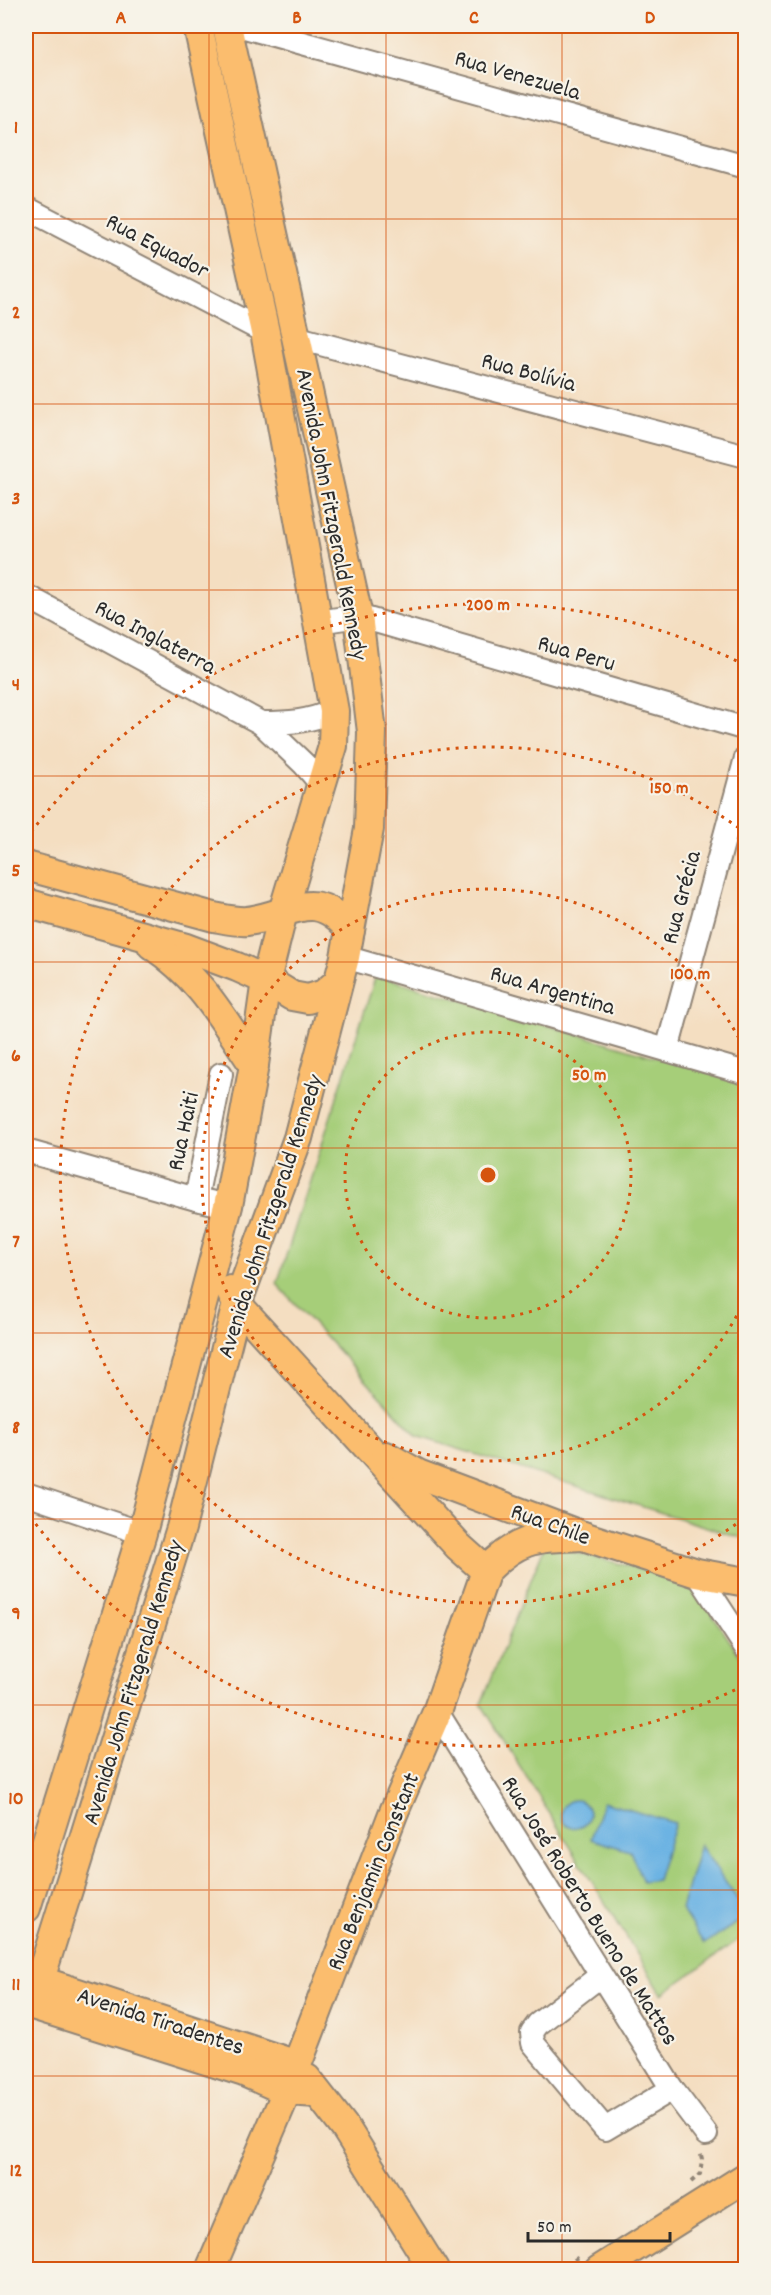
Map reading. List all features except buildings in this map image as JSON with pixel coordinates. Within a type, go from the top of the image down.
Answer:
[{"type":"main road","name":"Avenida John Fitzgerald Kennedy","points":[[26,1908],[142,1533],[226,1216],[254,1065],[266,980],[283,912],[333,746],[334,711],[265,332],[198,26]]},
{"type":"main road","name":"Avenida John Fitzgerald Kennedy","points":[[30,1991],[181,1528],[237,1304],[298,1137],[344,956],[369,829],[372,732],[358,616],[227,26]]},
{"type":"main road","points":[[26,866],[214,917],[246,921],[307,905],[327,908],[339,916],[344,956],[324,994],[308,999],[292,996],[266,980],[186,948],[26,903]]},
{"type":"main road","points":[[133,932],[171,958],[197,982],[254,1065]]},
{"type":"main road","points":[[226,1216],[225,1274],[237,1304]]},
{"type":"main road","name":"Rua Chile","points":[[237,1304],[458,1546],[486,1571]]},
{"type":"main road","name":"Rua Chile","points":[[364,1443],[418,1474],[583,1536],[697,1574],[746,1582]]},
{"type":"main road","name":"Rua Benjamin Constant","points":[[210,2270],[287,2091],[393,1814],[437,1712],[486,1571],[501,1554],[524,1541],[546,1537],[583,1536]]},
{"type":"main road","name":"Avenida Tiradentes","points":[[30,1991],[297,2065]]},
{"type":"main road","name":"Avenida Tiradentes","points":[[30,1991],[244,2072],[287,2091]]},
{"type":"main road","points":[[297,2065],[346,2129],[434,2270]]},
{"type":"main road","points":[[287,2091],[317,2093]]},
{"type":"main road","points":[[599,2270],[746,2177]]},
{"type":"street","name":"Rua Venezuela","points":[[241,26],[746,166]]},
{"type":"street","name":"Rua Equador","points":[[26,208],[265,332]]},
{"type":"street","name":"Rua Bolívia","points":[[298,338],[746,456]]},
{"type":"street","name":"Rua Inglaterra","points":[[26,597],[261,723]]},
{"type":"street","points":[[318,622],[358,616]]},
{"type":"street","name":"Rua Peru","points":[[358,616],[746,729]]},
{"type":"street","points":[[261,723],[293,723],[313,720],[334,711]]},
{"type":"street","points":[[261,723],[304,764],[322,785]]},
{"type":"street","name":"Rua Grécia","points":[[667,1050],[746,758]]},
{"type":"street","name":"Rua Argentina","points":[[344,956],[746,1073]]},
{"type":"street","name":"Rua Haiti","points":[[196,1199],[221,1074]]},
{"type":"street","points":[[26,1151],[196,1199],[226,1216]]},
{"type":"street","points":[[26,1494],[142,1533]]},
{"type":"street","points":[[697,1574],[746,1648]]},
{"type":"street","name":"Rua José Roberto Bueno de Mattos","points":[[437,1712],[672,2090],[706,2134]]},
{"type":"street","points":[[600,1976],[538,2024],[532,2032],[533,2043],[605,2128],[672,2090]]},
{"type":"path","points":[[688,2185],[700,2175],[702,2159],[698,2143],[706,2134]]},
{"type":"green space","points":[[376,975],[745,1083],[745,1539],[417,1436],[277,1284]]},
{"type":"green space","points":[[545,1545],[689,1581],[745,1663],[745,1935],[662,1994],[481,1704]]},
{"type":"water","points":[[575,1800],[585,1804],[589,1814],[585,1824],[575,1828],[565,1824],[561,1814],[565,1804]]},
{"type":"water","points":[[603,1802],[675,1823],[657,1880],[643,1882],[630,1851],[591,1839]]},
{"type":"water","points":[[700,1845],[746,1912],[745,1918],[704,1944],[681,1909]]}]
